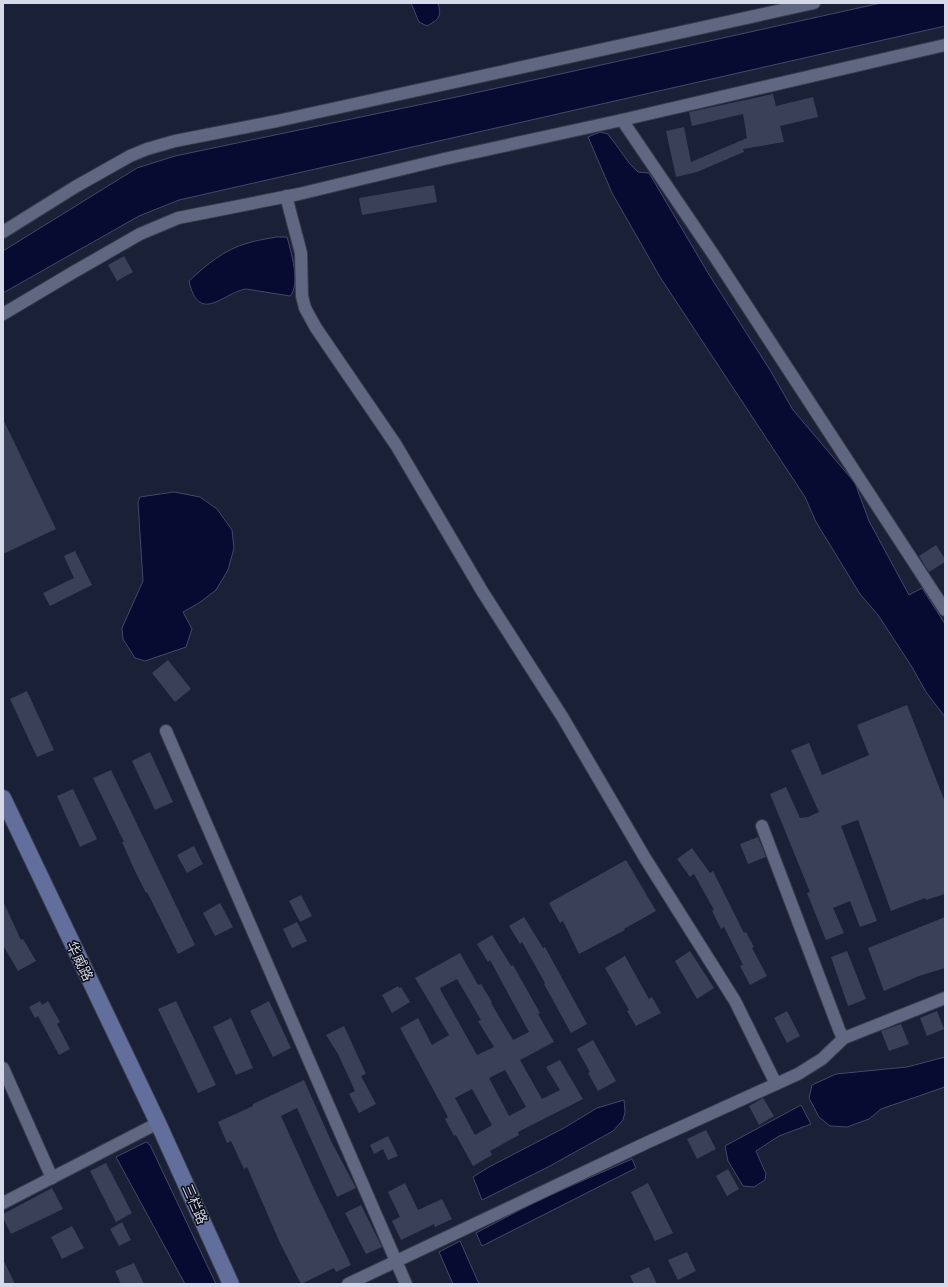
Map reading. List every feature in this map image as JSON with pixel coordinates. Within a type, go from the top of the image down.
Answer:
[{"type":"main road","name":"华威路","points":[[3,798],[158,1123]]},
{"type":"main road","name":"三栏路","points":[[158,1123],[231,1284]]},
{"type":"street","points":[[3,232],[82,183],[130,156],[146,149],[175,141],[284,119],[814,3]]},
{"type":"street","points":[[3,314],[140,234],[171,221],[185,217],[286,196],[945,46]]},
{"type":"street","points":[[622,120],[713,254],[945,610]]},
{"type":"street","points":[[286,196],[301,253],[302,296],[305,308],[316,328],[396,446],[482,591],[563,718],[645,858],[735,1001],[776,1084]]},
{"type":"street","points":[[166,731],[406,1284]]},
{"type":"street","points":[[762,826],[840,1032],[844,1038]]},
{"type":"street","points":[[348,1284],[646,1143],[798,1074],[822,1059],[844,1038],[945,998]]},
{"type":"street","points":[[3,1068],[52,1178]]},
{"type":"street","points":[[3,1203],[158,1123]]},
{"type":"shaded area","points":[[411,3],[438,3],[440,12],[437,19],[427,26],[419,22]]},
{"type":"shaded area","points":[[881,3],[945,3],[945,26],[179,200],[139,216],[3,293],[3,251],[137,168],[175,156],[461,96]]},
{"type":"shaded area","points":[[600,132],[608,134],[630,164],[638,172],[649,173],[708,273],[770,370],[793,410],[855,483],[869,521],[909,595],[922,588],[945,624],[945,717],[926,692],[912,667],[878,615],[860,594],[816,522],[805,497],[660,277],[612,193],[588,137]]},
{"type":"shaded area","points":[[276,237],[287,237],[291,251],[295,284],[290,296],[246,289],[238,291],[213,303],[206,304],[199,302],[193,294],[189,281],[202,269],[231,249],[255,241]]},
{"type":"shaded area","points":[[174,492],[200,497],[217,509],[232,530],[234,548],[228,570],[216,590],[199,603],[183,612],[192,629],[186,647],[145,661],[135,658],[123,639],[122,628],[143,581],[138,502],[140,497]]},
{"type":"shaded area","points":[[945,1057],[945,1087],[881,1109],[869,1119],[847,1127],[830,1126],[819,1117],[809,1098],[812,1085],[836,1074],[907,1067]]},
{"type":"shaded area","points":[[624,1100],[625,1112],[623,1120],[613,1131],[548,1167],[482,1200],[473,1177],[489,1167],[564,1128],[597,1108]]},
{"type":"shaded area","points":[[801,1105],[811,1124],[779,1136],[756,1151],[766,1174],[765,1180],[754,1187],[743,1186],[728,1161],[725,1146]]},
{"type":"shaded area","points":[[146,1142],[150,1145],[216,1284],[185,1284],[116,1157]]},
{"type":"shaded area","points":[[632,1159],[636,1168],[482,1246],[476,1233],[539,1200]]},
{"type":"shaded area","points":[[460,1241],[479,1284],[453,1284],[439,1252]]},
{"type":"building","points":[[773,94],[776,106],[813,97],[818,117],[780,126],[784,142],[743,149],[744,152],[697,172],[676,177],[666,131],[684,127],[691,162],[747,138],[743,114],[692,126],[689,112]]},
{"type":"building","points":[[434,185],[437,202],[362,215],[359,198]]},
{"type":"building","points":[[124,256],[133,272],[117,281],[108,265]]},
{"type":"building","points":[[3,419],[56,529],[3,554]]},
{"type":"building","points":[[936,545],[945,559],[945,562],[929,572],[919,556]]},
{"type":"building","points":[[75,551],[92,585],[50,606],[43,593],[74,578],[64,556]]},
{"type":"building","points":[[168,660],[191,689],[175,702],[152,673]]},
{"type":"building","points":[[27,691],[54,750],[37,757],[10,699]]},
{"type":"building","points":[[907,705],[945,802],[945,894],[926,900],[925,898],[891,911],[858,820],[841,826],[877,921],[860,927],[850,901],[833,908],[844,933],[826,940],[807,893],[810,892],[770,794],[786,787],[800,818],[808,817],[819,812],[791,750],[809,743],[822,775],[869,755],[857,725]]},
{"type":"building","points":[[150,752],[173,802],[155,810],[132,761]]},
{"type":"building","points":[[111,770],[195,945],[178,954],[134,869],[122,842],[124,842],[93,778]]},
{"type":"building","points":[[73,789],[97,839],[80,847],[57,796]]},
{"type":"building","points":[[758,837],[766,857],[748,864],[740,844]]},
{"type":"building","points":[[194,846],[203,864],[187,873],[177,855]]},
{"type":"building","points":[[692,848],[710,873],[713,871],[744,933],[746,932],[754,947],[752,948],[767,976],[750,985],[740,966],[743,965],[724,927],[721,929],[712,911],[714,910],[694,874],[690,877],[677,859]]},
{"type":"building","points":[[626,860],[656,911],[624,929],[625,930],[579,954],[563,921],[560,923],[549,903]]},
{"type":"building","points":[[301,895],[312,916],[300,922],[289,901]]},
{"type":"building","points":[[3,901],[21,940],[23,939],[36,961],[18,971],[3,945]]},
{"type":"building","points":[[220,903],[233,927],[215,936],[203,913]]},
{"type":"building","points":[[524,917],[543,948],[545,947],[587,1024],[571,1033],[522,942],[520,944],[509,926]]},
{"type":"building","points":[[945,917],[945,968],[919,976],[884,991],[868,948]]},
{"type":"building","points":[[297,922],[307,941],[292,948],[283,929]]},
{"type":"building","points":[[492,935],[511,966],[513,965],[540,1013],[538,1014],[554,1042],[520,1060],[542,1099],[560,1090],[546,1067],[560,1060],[583,1099],[518,1132],[519,1135],[490,1151],[492,1155],[473,1166],[456,1135],[454,1136],[445,1119],[448,1117],[400,1028],[418,1018],[432,1045],[449,1035],[415,978],[460,953],[478,985],[481,984],[492,1002],[491,1003],[513,1040],[529,1032],[490,960],[488,962],[477,944]],"holes":[[[457,979],[481,1020],[478,1021],[494,1047],[477,1055],[440,988]],[[505,1070],[526,1107],[509,1116],[489,1078]],[[472,1089],[492,1125],[475,1135],[455,1098]]]},
{"type":"building","points":[[690,951],[714,988],[697,999],[675,961]]},
{"type":"building","points":[[847,951],[866,999],[848,1006],[831,957]]},
{"type":"building","points":[[625,956],[649,999],[652,997],[661,1013],[636,1026],[627,1011],[629,1010],[605,968]]},
{"type":"building","points":[[398,986],[399,988],[401,987],[410,1002],[392,1013],[382,995]]},
{"type":"building","points":[[40,1001],[42,1005],[48,1001],[60,1022],[57,1024],[70,1049],[59,1055],[38,1016],[35,1018],[29,1007]]},
{"type":"building","points":[[176,1001],[216,1085],[198,1093],[158,1009]]},
{"type":"building","points":[[269,1001],[291,1048],[273,1057],[250,1011]]},
{"type":"building","points":[[787,1011],[800,1036],[787,1043],[774,1018]]},
{"type":"building","points":[[937,1011],[944,1029],[927,1036],[920,1018]]},
{"type":"building","points":[[231,1018],[253,1068],[236,1075],[213,1027]]},
{"type":"building","points":[[901,1024],[909,1044],[889,1051],[881,1031]]},
{"type":"building","points":[[344,1026],[366,1074],[361,1076],[376,1104],[359,1113],[349,1094],[355,1091],[338,1054],[326,1035]]},
{"type":"building","points":[[593,1040],[616,1081],[598,1091],[588,1073],[590,1072],[577,1049]]},
{"type":"building","points":[[304,1080],[331,1141],[356,1188],[337,1197],[297,1108],[281,1116],[351,1265],[336,1272],[334,1268],[301,1284],[280,1243],[247,1167],[244,1169],[231,1141],[227,1143],[218,1122]]},
{"type":"building","points":[[763,1098],[774,1116],[759,1125],[749,1106]]},
{"type":"building","points":[[706,1130],[716,1149],[697,1159],[687,1139]]},
{"type":"building","points":[[388,1136],[398,1156],[388,1160],[383,1149],[374,1154],[370,1145]]},
{"type":"building","points":[[106,1163],[132,1213],[116,1222],[90,1171]]},
{"type":"building","points":[[728,1169],[739,1189],[727,1196],[716,1176]]},
{"type":"building","points":[[405,1183],[418,1210],[442,1199],[452,1219],[435,1227],[434,1224],[401,1240],[392,1221],[400,1217],[388,1192]]},
{"type":"building","points":[[648,1183],[673,1233],[655,1241],[631,1192]]},
{"type":"building","points":[[52,1188],[63,1209],[11,1234],[3,1218],[3,1214]]},
{"type":"building","points":[[361,1205],[382,1247],[366,1254],[345,1213]]},
{"type":"building","points":[[122,1222],[131,1240],[119,1246],[110,1229]]},
{"type":"building","points":[[72,1226],[84,1248],[62,1259],[51,1237]]},
{"type":"building","points":[[687,1252],[696,1271],[678,1280],[668,1260]]},
{"type":"building","points":[[3,1259],[15,1284],[3,1284]]},
{"type":"building","points":[[134,1263],[144,1284],[121,1284],[115,1271]]},
{"type":"building","points":[[649,1267],[657,1284],[634,1284],[630,1276]]}]
